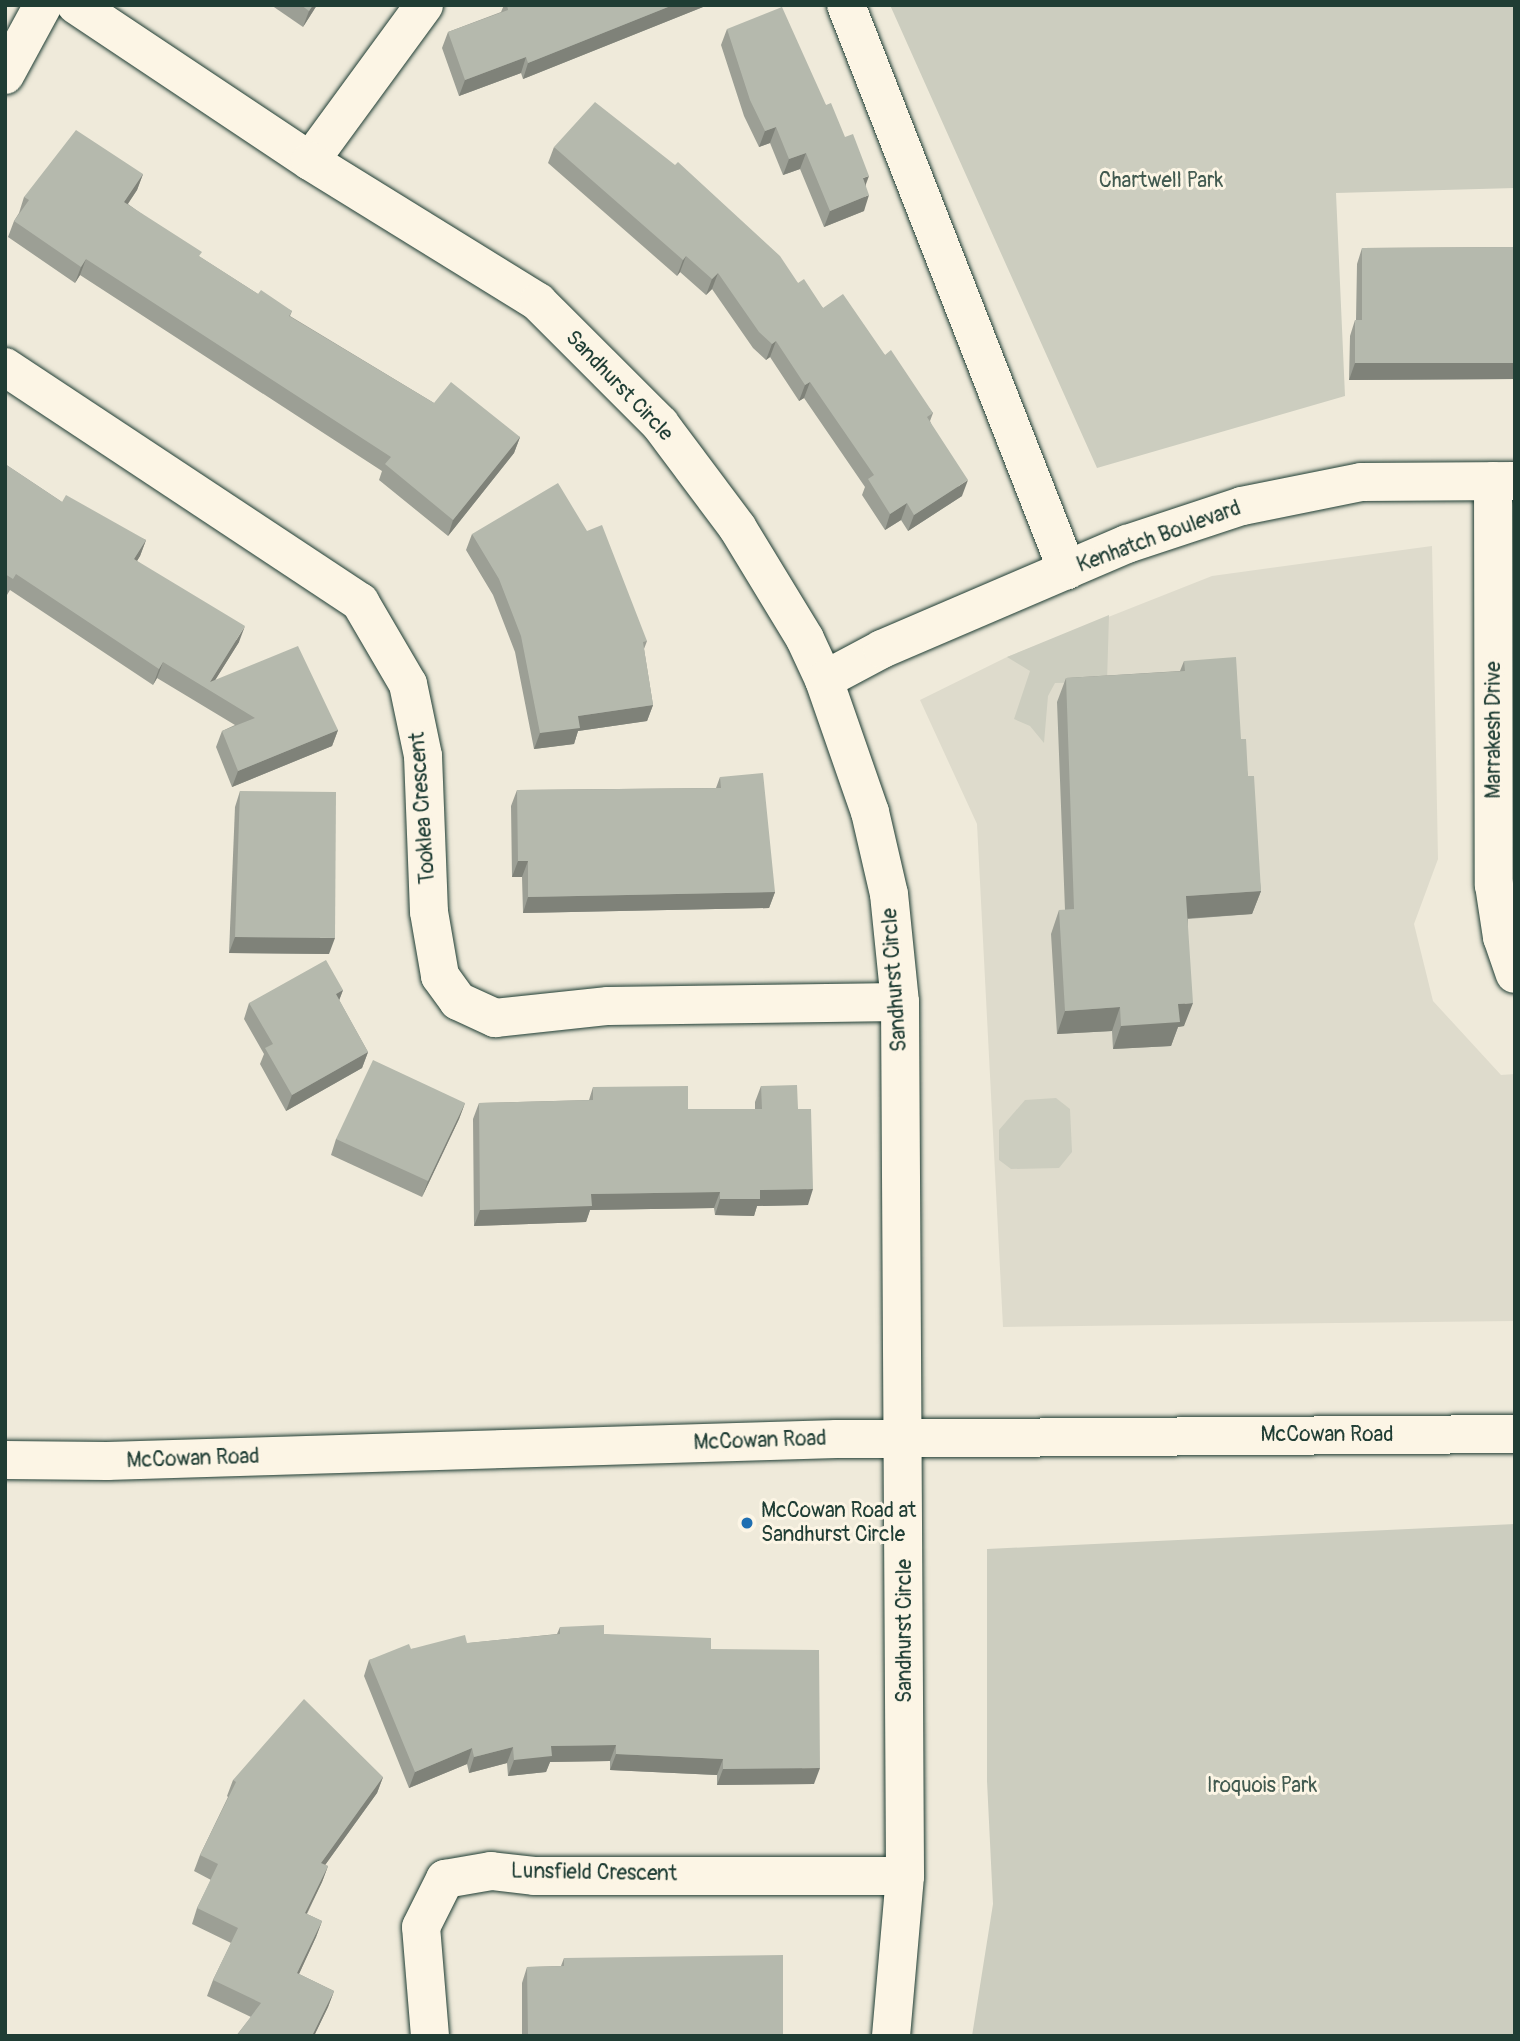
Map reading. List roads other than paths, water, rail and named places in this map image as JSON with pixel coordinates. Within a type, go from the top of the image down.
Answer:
[{"type":"street","points":[[5,75],[43,5]]},
{"type":"street","name":"Sandhurst Circle","points":[[76,5],[310,160],[538,302],[660,424],[737,527],[805,639],[824,680],[870,813],[890,894],[900,1002],[905,1875],[891,2036]]},
{"type":"street","points":[[310,160],[424,5]]},
{"type":"street","points":[[846,5],[1067,570]]},
{"type":"street","name":"Tooklea Crescent","points":[[5,367],[360,602],[408,684],[423,756],[429,912],[440,976],[458,1000],[495,1018],[608,1006],[900,1002]]},
{"type":"street","name":"Kenhatch Boulevard","points":[[824,680],[883,649],[1067,570],[1182,525],[1322,488],[1361,482],[1504,481]]},
{"type":"street","name":"Marrakesh Drive","points":[[1504,481],[1494,885],[1502,937],[1515,974]]},
{"type":"street","name":"McCowan Road","points":[[5,1460],[107,1461],[902,1438],[1515,1434]]},
{"type":"street","name":"Lunsfield Crescent","points":[[430,2036],[421,1927],[445,1880],[491,1871],[534,1876],[905,1875]]},
{"type":"place","name":"McCowan Road at Sandhurst Circle","points":[[747,1523]]},
{"type":"park label","name":"Chartwell Park","points":[[1161,181]]},
{"type":"park label","name":"Iroquois Park","points":[[1262,1786]]}]
